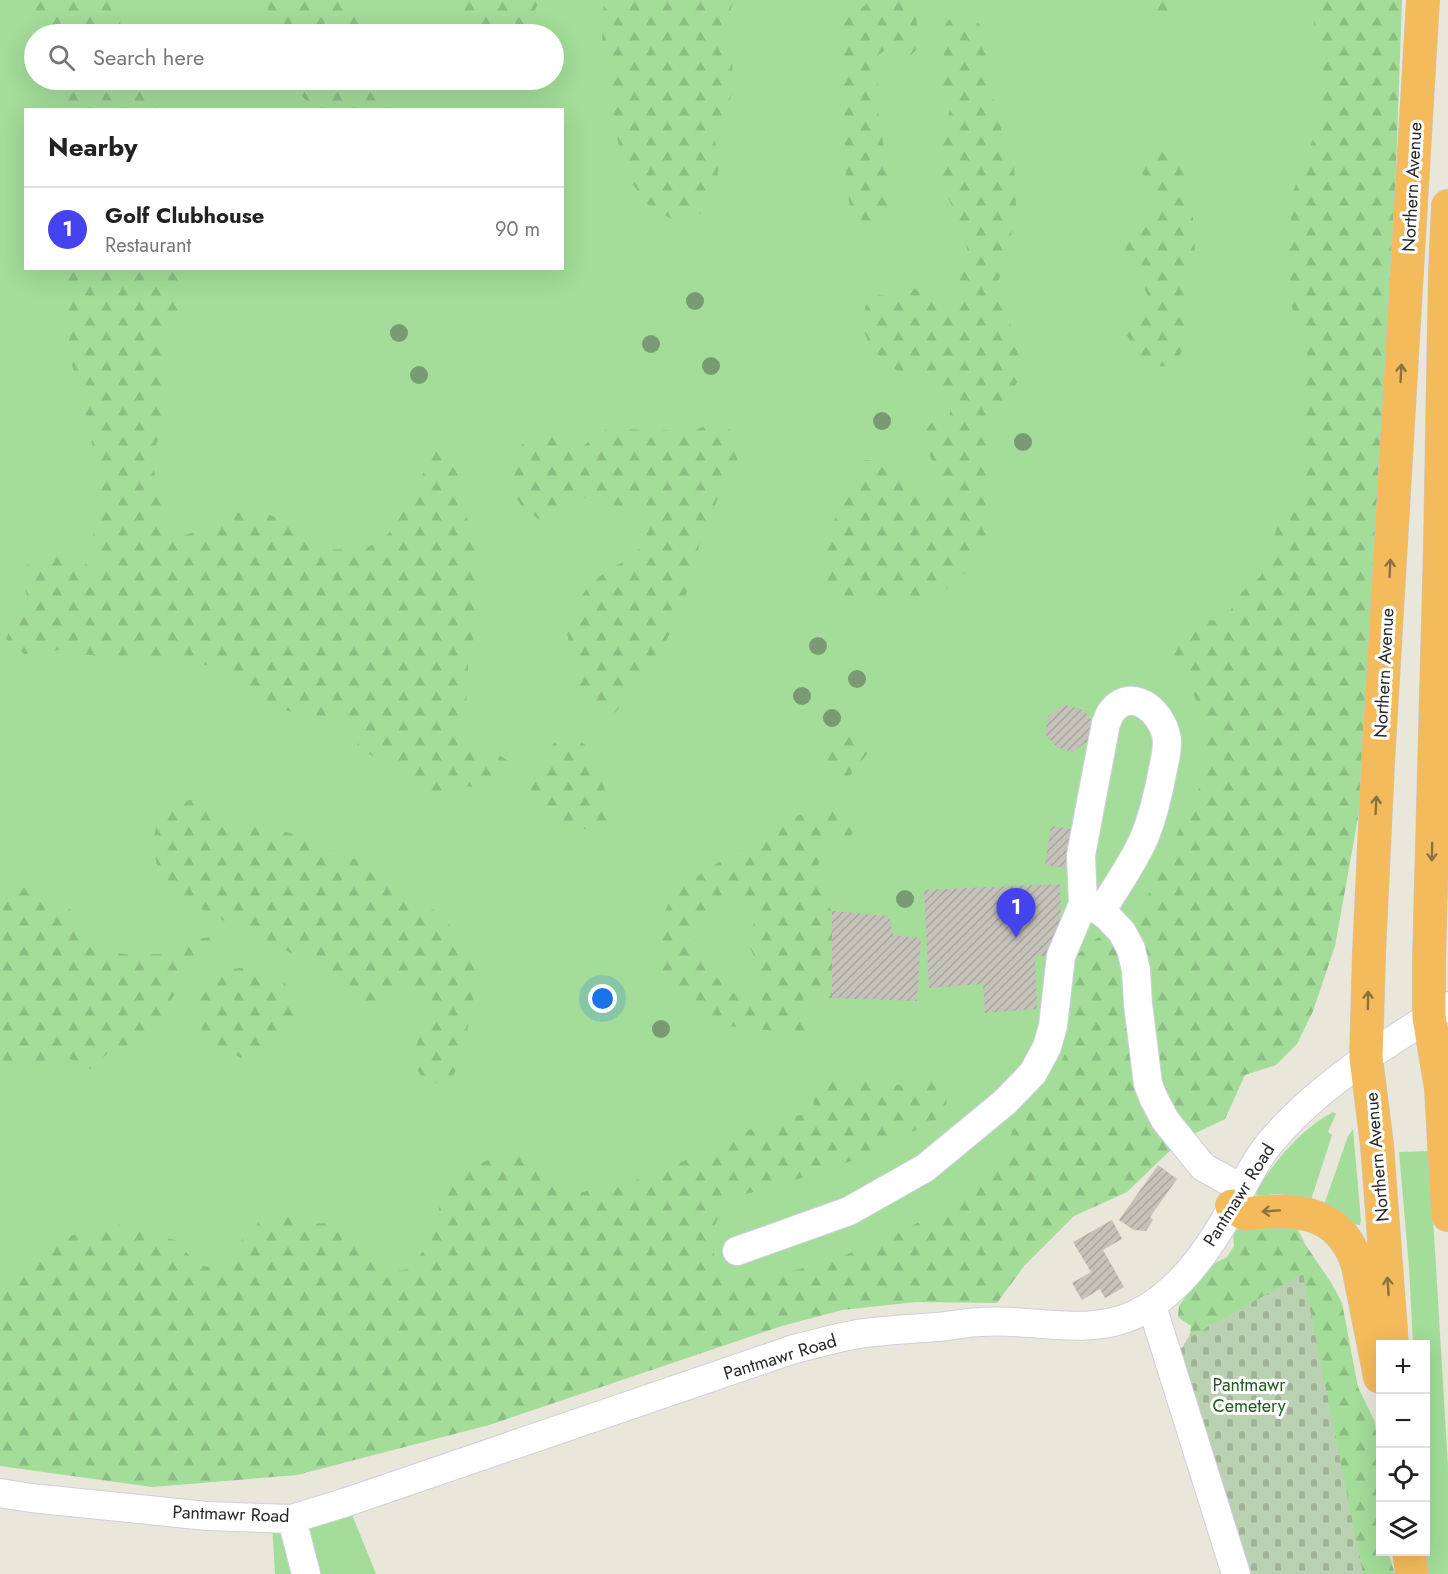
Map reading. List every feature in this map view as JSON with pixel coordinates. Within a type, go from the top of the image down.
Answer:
[{"type":"highway","name":"Northern Avenue","points":[[1392,1340],[1377,1145],[1366,1058],[1378,763],[1423,0]]},
{"type":"highway","name":"Northern Avenue","points":[[1448,206],[1444,286],[1429,960],[1439,1012],[1448,1215]]},
{"type":"highway","points":[[1437,675],[1448,751]]},
{"type":"highway","points":[[1236,1197],[1245,1214],[1274,1210],[1297,1211],[1332,1225],[1341,1233],[1356,1260],[1376,1358]]},
{"type":"highway","points":[[1410,1556],[1412,1574]]},
{"type":"street","points":[[737,1251],[849,1211],[925,1168],[1005,1102],[1033,1073],[1047,1047],[1053,1026],[1061,956],[1092,907],[1144,838],[1158,799],[1167,744],[1165,729],[1155,711],[1134,701],[1123,702],[1111,712],[1106,723],[1081,855],[1092,907],[1122,932],[1131,949],[1136,970],[1148,1084],[1154,1099],[1165,1120],[1203,1167],[1236,1197]]},
{"type":"street","name":"Pantmawr Road","points":[[0,1493],[207,1516],[292,1519],[794,1349],[863,1333],[983,1321],[1079,1326],[1108,1324],[1133,1316],[1167,1295],[1188,1273],[1219,1230],[1252,1169],[1268,1145],[1292,1119],[1366,1058],[1439,1012]]},
{"type":"street","points":[[1152,1306],[1236,1574]]},
{"type":"street","points":[[292,1519],[306,1574]]},
{"type":"green space","points":[[0,0],[1369,0],[1309,857],[1007,1251],[0,1416]]},
{"type":"green space","points":[[34,0],[124,0],[120,24],[38,24]]},
{"type":"green space","points":[[267,0],[357,0],[364,24],[269,24]]},
{"type":"green space","points":[[462,0],[539,0],[531,21],[526,24],[468,24]]},
{"type":"green space","points":[[604,0],[734,0],[725,25],[732,56],[733,92],[714,135],[719,167],[711,204],[696,217],[672,219],[651,209],[630,181],[619,148],[602,43]]},
{"type":"green space","points":[[868,0],[901,0],[916,15],[919,47],[910,56],[899,56],[886,50],[878,55],[878,111],[889,179],[888,205],[882,219],[876,223],[861,220],[850,207],[846,182],[841,8],[847,3],[865,6]]},
{"type":"green space","points":[[1147,0],[1175,0],[1171,18],[1162,21],[1152,16]]},
{"type":"green space","points":[[1308,0],[1402,0],[1392,284],[1361,801],[1335,946],[1313,1011],[1297,1044],[1276,1065],[1245,1075],[1225,1119],[1181,1140],[1127,1192],[1074,1216],[1024,1266],[997,1303],[916,1302],[842,1310],[782,1326],[489,1425],[297,1475],[152,1487],[0,1466],[0,1289],[13,1283],[30,1260],[70,1236],[111,1223],[175,1240],[198,1265],[215,1268],[266,1215],[288,1210],[308,1225],[323,1223],[343,1226],[383,1272],[409,1269],[428,1245],[446,1186],[470,1168],[504,1153],[537,1160],[551,1186],[568,1195],[631,1182],[711,1150],[751,1129],[813,1110],[815,1089],[829,1077],[917,1087],[929,1068],[938,1067],[947,1093],[946,1107],[936,1120],[860,1158],[743,1195],[722,1210],[710,1235],[715,1259],[726,1275],[756,1278],[814,1266],[878,1243],[935,1214],[982,1184],[1004,1164],[1012,1131],[1028,1107],[1053,1078],[1072,1040],[1068,996],[1078,954],[1097,938],[1122,932],[1144,903],[1202,782],[1204,721],[1186,674],[1163,657],[1181,629],[1201,619],[1218,621],[1228,614],[1242,592],[1261,576],[1277,527],[1291,511],[1299,493],[1302,406],[1310,362],[1296,324],[1283,270],[1291,224],[1290,200],[1318,126],[1324,75],[1319,41]]},
{"type":"green space","points":[[955,13],[971,16],[981,26],[987,49],[990,86],[1002,132],[1014,165],[1016,205],[1011,236],[997,286],[1015,338],[1020,361],[1020,379],[992,417],[988,538],[975,563],[946,590],[927,600],[911,603],[893,597],[879,596],[859,605],[845,604],[824,585],[828,556],[820,545],[823,524],[833,522],[859,480],[858,468],[864,460],[876,460],[889,473],[909,486],[923,503],[936,502],[942,486],[926,446],[924,429],[936,420],[949,419],[951,407],[945,395],[928,378],[897,371],[881,359],[868,341],[861,324],[866,305],[879,295],[899,298],[908,289],[927,288],[942,303],[955,304],[961,297],[959,277],[967,267],[969,255],[960,223],[943,187],[938,153],[950,110],[943,85],[948,72],[943,52],[942,28]]},
{"type":"green space","points":[[54,90],[147,90],[156,108],[59,108]]},
{"type":"green space","points":[[296,90],[388,90],[397,108],[313,108]]},
{"type":"green space","points":[[1156,148],[1171,150],[1185,167],[1192,203],[1195,248],[1189,282],[1190,334],[1181,353],[1168,366],[1152,367],[1137,352],[1126,334],[1130,319],[1143,306],[1148,296],[1128,263],[1124,242],[1132,224],[1146,216],[1154,206],[1149,186],[1140,169],[1143,153]]},
{"type":"green space","points":[[60,270],[189,270],[175,321],[161,358],[168,393],[152,458],[158,495],[166,513],[164,530],[173,539],[203,529],[237,513],[259,508],[328,549],[364,550],[388,534],[435,451],[447,457],[458,475],[482,574],[480,623],[468,652],[464,743],[475,749],[495,753],[509,761],[509,779],[486,788],[463,786],[437,796],[420,791],[406,772],[387,757],[375,757],[358,749],[357,734],[337,718],[315,718],[265,702],[236,679],[206,665],[152,659],[106,658],[59,650],[24,654],[6,639],[16,613],[28,603],[23,574],[30,561],[47,554],[68,552],[93,570],[102,572],[92,542],[99,501],[91,435],[72,364]]},
{"type":"green space","points":[[719,421],[730,430],[738,465],[720,493],[699,545],[692,578],[675,624],[665,643],[631,688],[620,707],[607,721],[595,720],[584,700],[566,628],[576,603],[592,582],[614,566],[632,559],[645,540],[650,519],[642,510],[611,507],[587,497],[572,504],[558,517],[540,520],[522,507],[508,484],[510,465],[519,447],[531,438],[549,433],[566,443],[582,448],[607,429],[690,433]]},
{"type":"green space","points":[[854,728],[866,735],[871,749],[848,778],[838,784],[822,775],[818,766],[832,744]]},
{"type":"green space","points":[[562,739],[581,741],[596,756],[613,811],[605,824],[584,829],[565,825],[551,816],[527,791],[529,776],[553,744]]},
{"type":"green space","points":[[204,798],[227,813],[236,837],[257,824],[293,834],[372,866],[423,901],[463,937],[478,974],[466,1037],[454,1075],[437,1083],[421,1075],[416,1067],[414,1059],[417,1043],[434,1013],[422,993],[407,987],[386,1003],[370,1005],[343,987],[322,967],[183,900],[159,873],[152,843],[159,818],[178,802]]},
{"type":"green space","points":[[834,808],[859,824],[847,841],[820,843],[817,888],[832,911],[832,998],[803,997],[806,1034],[709,1024],[688,1012],[661,976],[658,928],[674,891],[779,824],[811,810]],"holes":[[[741,898],[756,901],[755,919],[748,942],[759,969],[760,1001],[731,992],[703,964],[693,931],[718,908]]]},
{"type":"green space","points":[[19,887],[45,891],[68,906],[88,943],[106,952],[135,955],[160,954],[198,939],[210,937],[213,950],[192,971],[171,1000],[167,1022],[153,1040],[109,1052],[91,1069],[76,1061],[58,1056],[37,1066],[18,1064],[0,1076],[0,906]]},
{"type":"green space","points":[[255,966],[284,982],[297,1005],[287,1034],[266,1052],[241,1058],[205,1038],[194,1012],[206,986],[225,970]]},
{"type":"green space","points":[[1333,1112],[1336,1114],[1328,1132],[1332,1135],[1311,1200],[1277,1194],[1258,1196],[1255,1194],[1290,1146],[1310,1127]]},
{"type":"green space","points":[[1353,1129],[1360,1225],[1346,1220],[1324,1205],[1348,1136]]},
{"type":"green space","points":[[1429,1151],[1448,1467],[1448,1574],[1427,1574],[1426,1556],[1430,1556],[1430,1340],[1413,1340],[1399,1152]]},
{"type":"green space","name":"Pantmawr Cemetery","points":[[1248,1221],[1297,1228],[1342,1303],[1358,1387],[1375,1422],[1376,1556],[1389,1556],[1395,1574],[1225,1574],[1187,1351],[1191,1326],[1178,1317],[1179,1306],[1207,1267],[1227,1257],[1234,1246],[1233,1233]]},
{"type":"green space","name":"Pantmawr Cemetery","points":[[1303,1274],[1363,1574],[1225,1574],[1179,1352],[1188,1338]]},
{"type":"green space","points":[[347,1502],[376,1574],[275,1574],[272,1524]]},
{"type":"building","points":[[1064,705],[1083,710],[1092,721],[1090,739],[1073,752],[1057,747],[1045,734],[1048,716]]},
{"type":"building","points":[[1051,826],[1072,829],[1066,868],[1045,865]]},
{"type":"building","points":[[1060,884],[1061,956],[1035,956],[1037,1009],[985,1013],[983,984],[929,988],[924,890]]},
{"type":"building","points":[[832,911],[889,916],[893,935],[921,938],[917,1001],[832,998]]},
{"type":"building","points":[[1158,1165],[1177,1179],[1150,1217],[1153,1220],[1146,1231],[1134,1230],[1119,1220]]},
{"type":"building","points":[[1112,1220],[1122,1239],[1103,1250],[1124,1287],[1105,1298],[1100,1289],[1082,1300],[1072,1283],[1091,1272],[1073,1242]]},
{"type":"place","name":"Golf Clubhouse","points":[[1016,938]]}]
